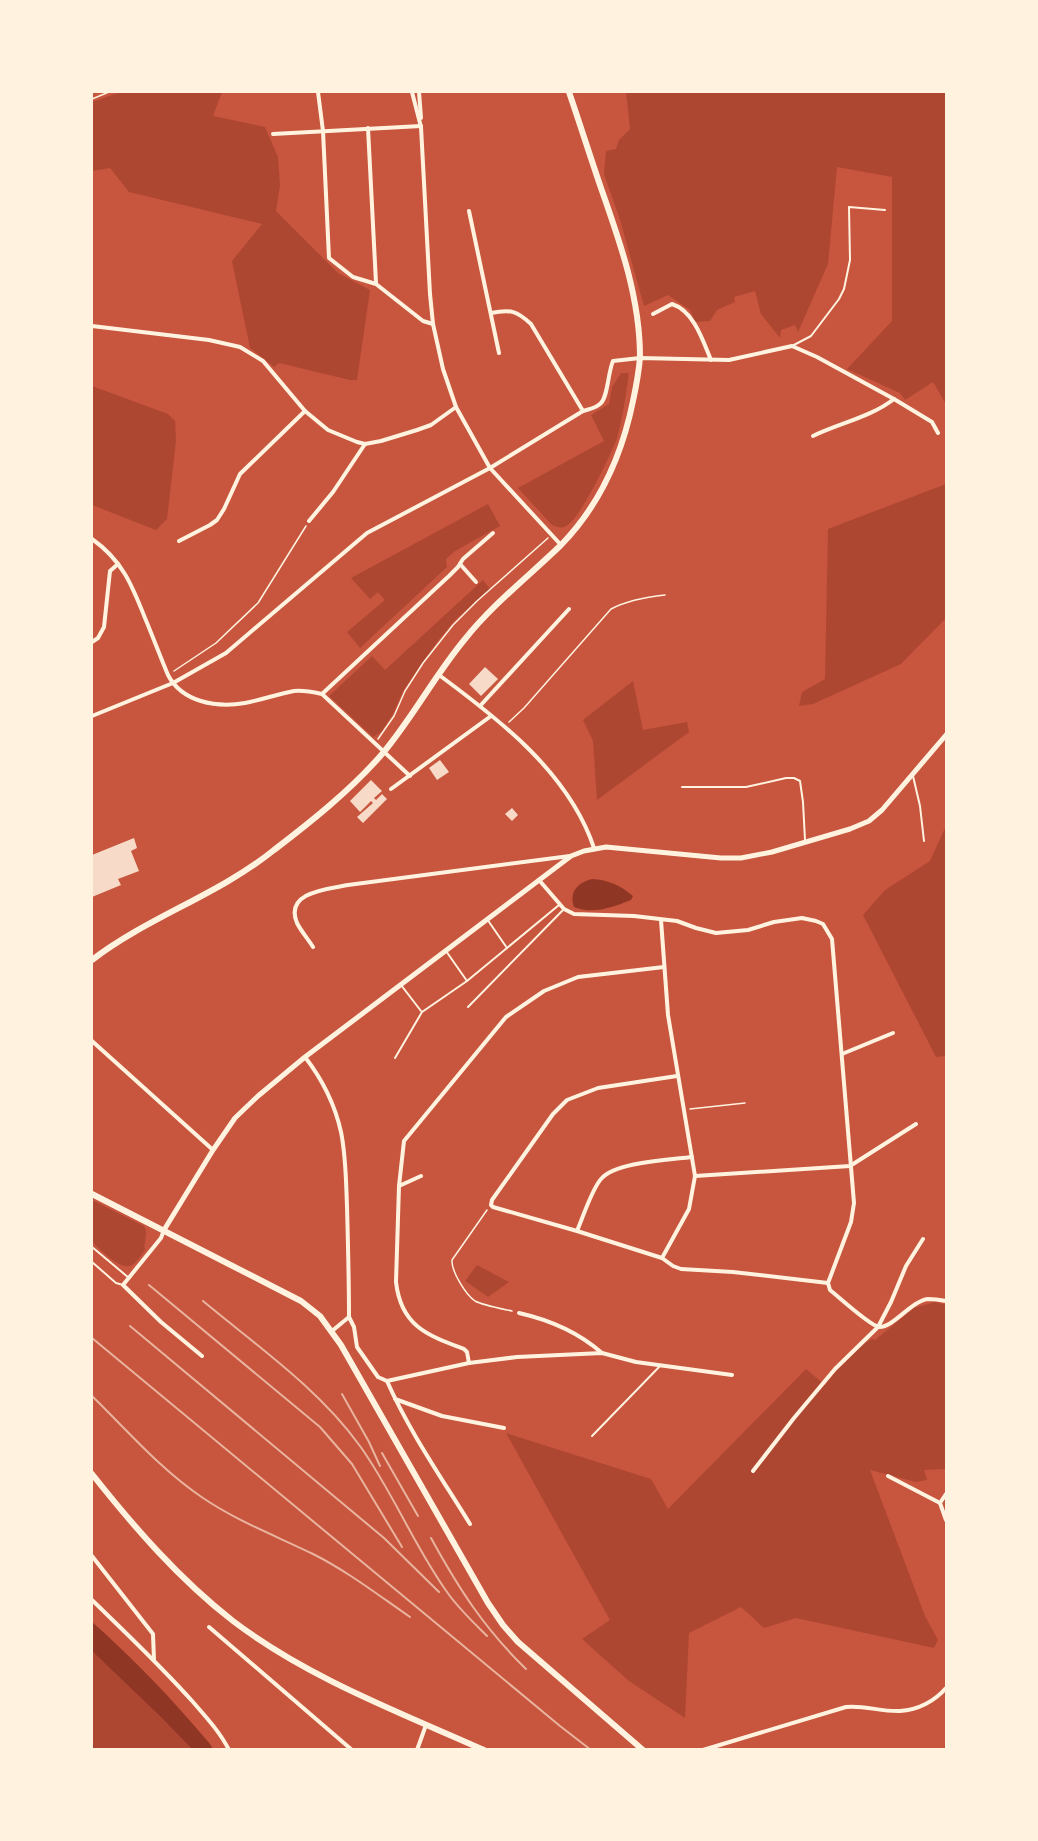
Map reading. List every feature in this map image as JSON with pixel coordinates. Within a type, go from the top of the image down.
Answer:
[{"type":"main road","points":[[92,960],[145,926],[205,896],[272,852],[354,782],[383,753],[437,674],[465,638],[487,613],[561,545],[593,506],[613,468],[631,410],[640,358],[638,321],[630,278],[570,92]]},
{"type":"main road","points":[[92,1194],[301,1301],[320,1316],[332,1330],[488,1603],[503,1625],[534,1656],[643,1749]]},
{"type":"main road","points":[[92,1474],[159,1554],[234,1621],[299,1662],[346,1688],[484,1749]]},
{"type":"street","points":[[318,92],[323,131],[329,258],[353,277],[376,284],[423,321],[433,324]]},
{"type":"street","points":[[412,92],[421,127]]},
{"type":"street","points":[[419,92],[430,294],[433,324],[443,369],[456,407],[490,468],[561,545]]},
{"type":"street","points":[[273,134],[421,127]]},
{"type":"street","points":[[368,128],[376,284]]},
{"type":"street","points":[[469,210],[499,353]]},
{"type":"street","points":[[653,314],[672,304],[679,306],[699,333],[711,360]]},
{"type":"street","points":[[491,313],[512,311],[531,324],[584,411]]},
{"type":"street","points":[[92,326],[209,340],[240,347],[263,361],[305,411],[328,430],[344,438],[365,444],[431,425],[456,407]]},
{"type":"street","points":[[92,716],[173,683],[226,653],[367,533],[490,468],[584,411],[601,404],[605,398],[609,369],[613,361],[640,358],[729,360],[792,346],[894,399],[932,422],[938,433]]},
{"type":"street","points":[[813,436],[867,414],[894,399]]},
{"type":"street","points":[[179,540],[217,520],[240,474],[305,411]]},
{"type":"street","points":[[309,521],[333,492],[365,444]]},
{"type":"street","points":[[322,694],[493,533]]},
{"type":"street","points":[[92,539],[106,549],[126,573],[168,675],[185,694],[201,701],[221,705],[243,703],[294,692],[310,691],[322,694],[410,776]]},
{"type":"street","points":[[92,642],[98,638],[104,627],[110,572],[118,564]]},
{"type":"street","points":[[460,564],[476,582]]},
{"type":"street","points":[[480,706],[569,609]]},
{"type":"street","points":[[437,674],[480,706],[540,760],[584,824],[594,848]]},
{"type":"street","points":[[391,789],[491,716]]},
{"type":"street","points":[[313,947],[298,924],[296,905],[302,897],[348,885],[571,856],[594,848],[606,847],[741,858],[806,843],[850,829],[869,821],[882,810],[946,735]]},
{"type":"street","points":[[202,1356],[161,1322],[123,1285],[161,1238],[213,1150],[235,1118],[305,1057],[571,856]]},
{"type":"street","points":[[539,880],[564,909],[574,914],[634,916],[677,921],[716,933],[748,930],[774,922],[802,918],[823,924],[832,939],[854,1203],[852,1216],[828,1283],[830,1290],[878,1327],[883,1327],[905,1310],[926,1299],[946,1301]]},
{"type":"street","points":[[661,920],[668,1015],[695,1176],[689,1209],[662,1258]]},
{"type":"street","points":[[469,1363],[467,1352],[464,1349],[426,1333],[416,1326],[400,1302],[396,1282],[399,1186],[404,1141],[506,1017],[544,991],[578,977],[664,967]]},
{"type":"street","points":[[842,1054],[892,1033]]},
{"type":"street","points":[[92,1041],[213,1150]]},
{"type":"street","points":[[305,1057],[318,1074],[331,1101],[342,1138],[347,1217],[349,1317],[354,1328],[357,1347],[378,1377],[387,1381],[469,1363],[517,1357],[602,1353],[636,1362],[732,1375]]},
{"type":"street","points":[[677,1076],[598,1088],[567,1100],[553,1114],[492,1200],[491,1205],[662,1258],[681,1269],[733,1272],[828,1283]]},
{"type":"street","points":[[695,1176],[850,1166],[916,1125]]},
{"type":"street","points":[[577,1231],[597,1185],[607,1173],[632,1165],[692,1157]]},
{"type":"street","points":[[399,1186],[421,1176]]},
{"type":"street","points":[[753,1471],[835,1369],[878,1327],[906,1266],[923,1239]]},
{"type":"street","points":[[519,1313],[542,1318],[577,1334],[602,1353]]},
{"type":"street","points":[[332,1330],[349,1317]]},
{"type":"street","points":[[387,1381],[394,1398],[470,1524]]},
{"type":"street","points":[[394,1398],[442,1416],[504,1428]]},
{"type":"street","points":[[888,1476],[940,1503],[946,1520]]},
{"type":"street","points":[[940,1503],[946,1494]]},
{"type":"street","points":[[92,1556],[153,1634],[154,1660]]},
{"type":"street","points":[[92,1600],[154,1660],[208,1719],[229,1749]]},
{"type":"street","points":[[209,1627],[352,1749]]},
{"type":"street","points":[[703,1749],[846,1707],[858,1706],[900,1711],[915,1708],[933,1701],[946,1688]]},
{"type":"street","points":[[417,1749],[426,1725]]},
{"type":"lane","points":[[792,346],[811,336],[844,289],[850,260],[849,207],[885,210]]},
{"type":"lane","points":[[912,775],[920,806],[924,841]]},
{"type":"lane","points":[[682,787],[746,787],[794,778],[800,781],[806,843]]},
{"type":"lane","points":[[395,1058],[422,1012],[467,981],[559,904]]},
{"type":"lane","points":[[468,1007],[564,909]]},
{"type":"lane","points":[[487,920],[507,948]]},
{"type":"lane","points":[[446,951],[467,981]]},
{"type":"lane","points":[[401,985],[422,1012]]},
{"type":"lane","points":[[92,1247],[129,1278]]},
{"type":"lane","points":[[92,1263],[116,1283],[123,1285]]},
{"type":"lane","points":[[592,1436],[661,1365]]},
{"type":"path","points":[[92,99],[109,92]]},
{"type":"path","points":[[168,675],[216,642],[258,603],[309,521]]},
{"type":"path","points":[[374,744],[394,716],[405,691],[453,625],[548,537]]},
{"type":"path","points":[[505,728],[611,609],[622,603],[665,595]]},
{"type":"path","points":[[684,1110],[746,1103]]},
{"type":"path","points":[[491,1205],[452,1260],[451,1267],[475,1300],[519,1313]]},
{"type":"shaded area","points":[[121,92],[222,92],[213,116],[265,127],[278,157],[280,185],[276,211],[338,273],[370,290],[357,380],[279,363],[274,367],[250,348],[232,261],[262,224],[129,192],[110,168],[92,171],[92,102]]},
{"type":"shaded area","points":[[626,92],[946,92],[946,404],[933,382],[905,400],[900,393],[847,369],[892,321],[892,177],[837,167],[828,264],[798,332],[795,325],[781,330],[780,338],[761,314],[755,291],[734,297],[735,302],[717,310],[710,321],[695,322],[690,310],[668,295],[644,306],[620,220],[604,174],[606,151],[616,149],[619,140],[630,129]]},
{"type":"shaded area","points":[[621,373],[629,373],[621,422],[614,446],[596,484],[575,518],[565,527],[554,526],[518,488],[604,441],[591,415],[609,404],[612,387]]},
{"type":"shaded area","points":[[92,386],[168,414],[175,421],[176,441],[167,519],[156,530],[92,505]]},
{"type":"shaded area","points":[[946,484],[946,618],[901,664],[813,704],[799,706],[802,692],[825,679],[828,529]]},
{"type":"shaded area","points":[[488,504],[500,526],[455,551],[446,559],[447,567],[360,648],[347,632],[385,600],[378,592],[370,599],[351,578]]},
{"type":"shaded area","points":[[483,580],[490,589],[455,620],[437,642],[403,691],[382,731],[373,737],[329,696],[372,656],[385,670]]},
{"type":"shaded area","points":[[633,681],[643,730],[687,722],[689,732],[597,800],[593,741],[583,720]]},
{"type":"shaded area","points":[[946,826],[946,1056],[936,1057],[863,915],[885,890],[930,861]]},
{"type":"shaded area","points":[[592,879],[614,884],[633,896],[631,900],[603,909],[588,910],[574,907],[573,897],[576,889],[582,883]]},
{"type":"shaded area","points":[[92,1200],[144,1226],[145,1250],[132,1265],[117,1263],[92,1242]]},
{"type":"shaded area","points":[[477,1265],[509,1282],[488,1297],[465,1281]]},
{"type":"shaded area","points":[[935,1302],[946,1305],[946,1469],[924,1470],[927,1480],[916,1482],[870,1470],[925,1616],[938,1640],[934,1648],[796,1618],[764,1628],[741,1607],[689,1633],[685,1718],[629,1681],[582,1639],[610,1620],[506,1433],[651,1479],[668,1509],[806,1369],[825,1385],[846,1360],[865,1343],[872,1339],[875,1340],[914,1308]]},
{"type":"shaded area","points":[[92,1622],[153,1681],[213,1749],[192,1749],[92,1651]]},
{"type":"shaded area","points":[[92,1651],[161,1716],[192,1749],[92,1749]]},
{"type":"building","points":[[485,667],[498,679],[481,696],[469,684]]},
{"type":"building","points":[[440,760],[449,772],[437,780],[429,768]]},
{"type":"building","points":[[371,780],[382,791],[374,798],[376,800],[382,794],[387,799],[363,823],[357,817],[373,803],[371,801],[360,812],[350,801]]},
{"type":"building","points":[[512,808],[518,815],[512,821],[505,814]]},
{"type":"building","points":[[134,838],[137,848],[131,851],[139,871],[118,879],[121,885],[92,897],[92,855]]},
{"type":"railway","points":[[149,1285],[320,1427],[352,1464],[402,1547]]},
{"type":"railway","points":[[203,1301],[306,1386],[343,1425],[372,1464],[447,1592],[487,1636]]},
{"type":"railway","points":[[130,1326],[384,1538],[439,1592]]},
{"type":"railway","points":[[92,1338],[591,1750]]},
{"type":"railway","points":[[342,1394],[380,1466]]},
{"type":"railway","points":[[92,1396],[159,1462],[203,1498],[243,1521],[326,1561],[410,1617]]},
{"type":"railway","points":[[382,1453],[418,1516]]},
{"type":"railway","points":[[431,1538],[473,1607],[497,1638],[526,1669]]}]
